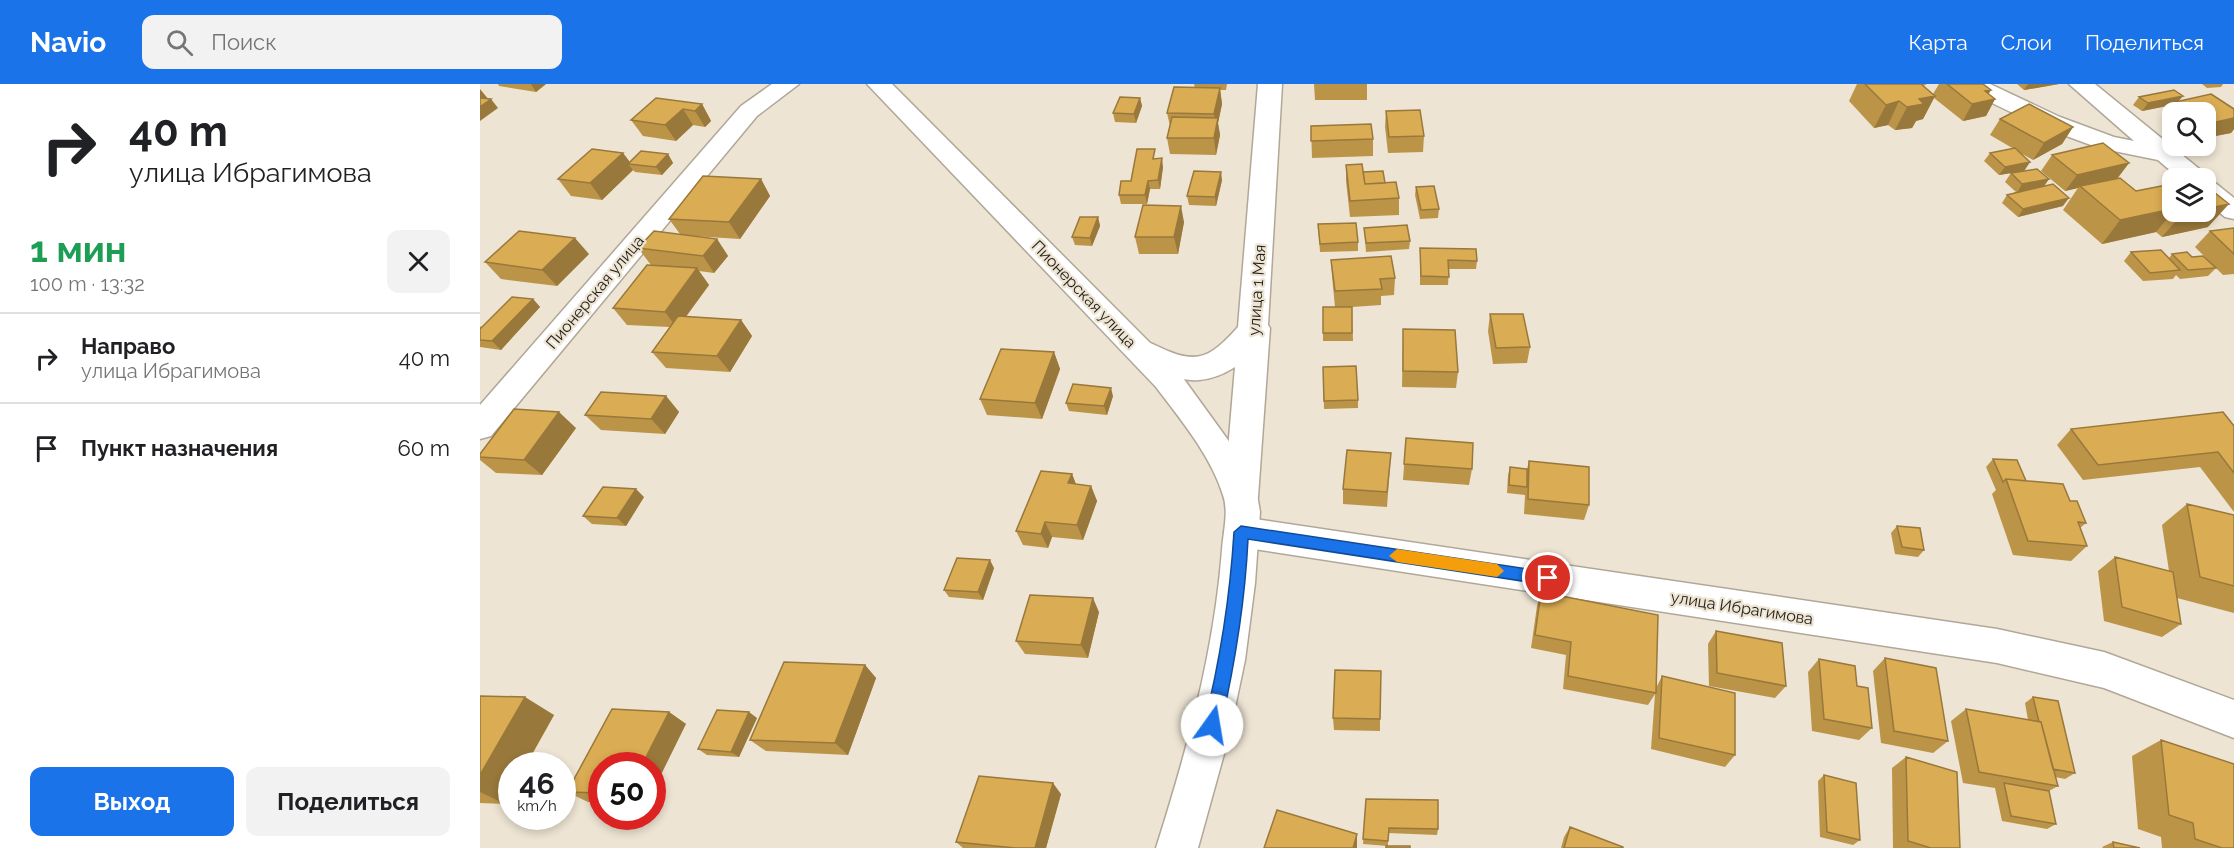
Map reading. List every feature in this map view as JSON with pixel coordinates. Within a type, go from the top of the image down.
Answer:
[{"type":"street","name":"Пионерская улица","points":[[480,427],[749,111],[787,84]]},
{"type":"street","name":"Пионерская улица","points":[[879,84],[1167,379],[1205,427],[1241,514]]},
{"type":"street","name":"улица 1 Мая","points":[[1178,848],[1203,767],[1227,662],[1238,592],[1241,514],[1270,84]]},
{"type":"street","points":[[1971,84],[2051,122],[2099,139],[2162,153]]},
{"type":"street","points":[[2081,84],[2162,152]]},
{"type":"street","points":[[2167,156],[2182,168]]},
{"type":"street","points":[[2216,197],[2234,211]]},
{"type":"street","points":[[1137,349],[1175,368],[1200,369],[1222,361],[1255,328]]},
{"type":"street","name":"улица Ибрагимова","points":[[1241,514],[1996,646],[2104,670],[2234,719]]},
{"type":"building","points":[[1865,84],[1921,84],[1935,96],[1919,99],[1924,104],[1907,107],[1899,101],[1886,105]]},
{"type":"building","points":[[1947,84],[1983,84],[1991,90],[1985,91],[1995,99],[1972,104]]},
{"type":"building","points":[[1174,87],[1220,88],[1214,114],[1167,113]]},
{"type":"building","points":[[2174,90],[2183,96],[2148,103],[2139,97]]},
{"type":"building","points":[[2211,94],[2234,109],[2234,118],[2216,122],[2216,102],[2175,102]]},
{"type":"building","points":[[1120,97],[1140,98],[1134,114],[1113,113]]},
{"type":"building","points":[[481,98],[491,99],[480,107]]},
{"type":"building","points":[[656,98],[702,104],[695,111],[683,109],[665,125],[631,120]]},
{"type":"building","points":[[2029,104],[2073,127],[2044,143],[2000,119]]},
{"type":"building","points":[[1420,110],[1424,136],[1389,137],[1386,111]]},
{"type":"building","points":[[1172,117],[1218,118],[1214,138],[1167,138]]},
{"type":"building","points":[[1371,124],[1373,139],[1311,141],[1311,126]]},
{"type":"building","points":[[2103,143],[2129,163],[2077,175],[2052,155]]},
{"type":"building","points":[[2015,148],[2030,162],[2005,167],[1990,153]]},
{"type":"building","points":[[592,149],[623,153],[590,183],[558,179]]},
{"type":"building","points":[[1137,149],[1155,149],[1153,159],[1162,158],[1158,180],[1148,181],[1145,195],[1119,195],[1121,181],[1131,181]]},
{"type":"building","points":[[641,151],[668,154],[656,167],[628,164]]},
{"type":"building","points":[[1362,164],[1365,184],[1396,182],[1399,198],[1350,201],[1346,165]]},
{"type":"building","points":[[2037,169],[2049,179],[2022,184],[2011,173]]},
{"type":"building","points":[[1194,171],[1221,172],[1215,197],[1187,196]]},
{"type":"building","points":[[1383,171],[1385,183],[1365,184],[1363,172]]},
{"type":"building","points":[[703,176],[761,179],[729,222],[669,219]]},
{"type":"building","points":[[2120,178],[2136,191],[2162,186],[2162,211],[2120,220],[2080,186]]},
{"type":"building","points":[[2053,184],[2069,198],[2023,209],[2007,195]]},
{"type":"building","points":[[1434,186],[1439,209],[1421,210],[1416,187]]},
{"type":"building","points":[[2216,194],[2229,204],[2216,207]]},
{"type":"building","points":[[1143,205],[1181,206],[1174,237],[1135,237]]},
{"type":"building","points":[[1080,217],[1098,217],[1090,238],[1072,237]]},
{"type":"building","points":[[1356,223],[1358,242],[1320,244],[1318,224]]},
{"type":"building","points":[[1407,225],[1410,241],[1366,243],[1364,228]]},
{"type":"building","points":[[2234,228],[2234,254],[2210,231]]},
{"type":"building","points":[[519,231],[575,238],[542,270],[485,262]]},
{"type":"building","points":[[654,231],[717,239],[703,256],[638,248]]},
{"type":"building","points":[[1420,248],[1476,249],[1477,261],[1448,260],[1449,277],[1421,276]]},
{"type":"building","points":[[2161,250],[2180,270],[2150,273],[2131,252]]},
{"type":"building","points":[[2187,252],[2192,257],[2203,256],[2216,268],[2188,270],[2172,254]]},
{"type":"building","points":[[1391,256],[1395,278],[1380,279],[1382,289],[1335,291],[1331,260]]},
{"type":"building","points":[[647,265],[697,268],[665,312],[613,308]]},
{"type":"building","points":[[512,297],[533,299],[492,341],[480,340],[480,329]]},
{"type":"building","points":[[1323,307],[1352,307],[1352,333],[1323,333]]},
{"type":"building","points":[[1490,314],[1523,314],[1530,347],[1496,348]]},
{"type":"building","points":[[678,316],[741,320],[717,356],[652,352]]},
{"type":"building","points":[[1403,329],[1455,330],[1458,372],[1403,371]]},
{"type":"building","points":[[1001,349],[1054,352],[1035,403],[980,399]]},
{"type":"building","points":[[1356,366],[1358,400],[1324,401],[1323,367]]},
{"type":"building","points":[[1073,384],[1111,388],[1104,406],[1066,403]]},
{"type":"building","points":[[601,392],[666,396],[651,419],[585,415]]},
{"type":"building","points":[[514,409],[559,412],[524,460],[480,457],[480,454]]},
{"type":"building","points":[[2223,412],[2234,426],[2234,473],[2218,452],[2098,465],[2071,429]]},
{"type":"building","points":[[1406,438],[1473,443],[1472,469],[1404,464]]},
{"type":"building","points":[[1347,450],[1391,453],[1387,492],[1343,489]]},
{"type":"building","points":[[1993,459],[2017,460],[2026,481],[2006,479],[2003,482]]},
{"type":"building","points":[[1529,461],[1589,467],[1589,505],[1528,499]]},
{"type":"building","points":[[1510,467],[1527,469],[1527,487],[1509,485]]},
{"type":"building","points":[[1041,471],[1072,474],[1068,483],[1091,486],[1077,525],[1045,522],[1041,534],[1016,531]]},
{"type":"building","points":[[2006,479],[2063,484],[2070,501],[2077,501],[2086,523],[2078,522],[2087,546],[2028,541]]},
{"type":"building","points":[[603,487],[636,489],[617,518],[583,516]]},
{"type":"building","points":[[2187,504],[2234,515],[2234,586],[2200,577]]},
{"type":"building","points":[[1897,526],[1920,528],[1924,550],[1902,547]]},
{"type":"building","points":[[2115,557],[2173,572],[2181,624],[2122,607]]},
{"type":"building","points":[[957,558],[990,560],[978,592],[944,590]]},
{"type":"building","points":[[1541,592],[1658,615],[1656,693],[1568,676],[1571,642],[1535,635]]},
{"type":"building","points":[[1030,595],[1093,598],[1081,645],[1016,641]]},
{"type":"building","points":[[1716,631],[1782,643],[1786,686],[1717,673]]},
{"type":"building","points":[[1885,658],[1936,668],[1948,741],[1894,731]]},
{"type":"building","points":[[1819,659],[1855,666],[1857,686],[1868,688],[1872,728],[1824,719]]},
{"type":"building","points":[[784,662],[865,665],[835,743],[750,740]]},
{"type":"building","points":[[1335,670],[1381,671],[1380,719],[1333,718]]},
{"type":"building","points":[[1662,676],[1735,693],[1735,755],[1659,738]]},
{"type":"building","points":[[480,696],[525,697],[480,775]]},
{"type":"building","points":[[2033,697],[2058,701],[2075,773],[2053,769]]},
{"type":"building","points":[[612,709],[669,712],[649,752],[589,752]]},
{"type":"building","points":[[1966,709],[2041,722],[2058,786],[1979,772]]},
{"type":"building","points":[[717,710],[749,712],[731,752],[698,749]]},
{"type":"building","points":[[2161,740],[2234,764],[2234,848],[2222,848],[2195,839],[2193,823],[2169,815]]},
{"type":"building","points":[[588,753],[588,793],[576,792],[576,775]]},
{"type":"building","points":[[1906,757],[1957,772],[1960,848],[1931,848],[1908,841]]},
{"type":"building","points":[[1824,775],[1856,783],[1860,840],[1827,832]]},
{"type":"building","points":[[979,776],[1053,783],[1035,848],[956,842]]},
{"type":"building","points":[[2004,783],[2049,791],[2056,824],[2011,816]]},
{"type":"building","points":[[1366,799],[1438,800],[1438,829],[1389,828],[1388,841],[1363,839]]},
{"type":"building","points":[[1277,810],[1357,834],[1353,848],[1264,848]]},
{"type":"building","points":[[1570,827],[1623,847],[1623,848],[1564,848]]},
{"type":"building","points":[[2113,842],[2140,848],[2114,848]]},
{"type":"building","points":[[1386,846],[1410,846],[1410,848],[1386,848]]},
{"type":"slow traffic","points":[[1397,556],[1497,571]]},
{"type":"route","points":[[1212,725],[1227,662],[1238,592],[1241,532],[1548,578]]}]
